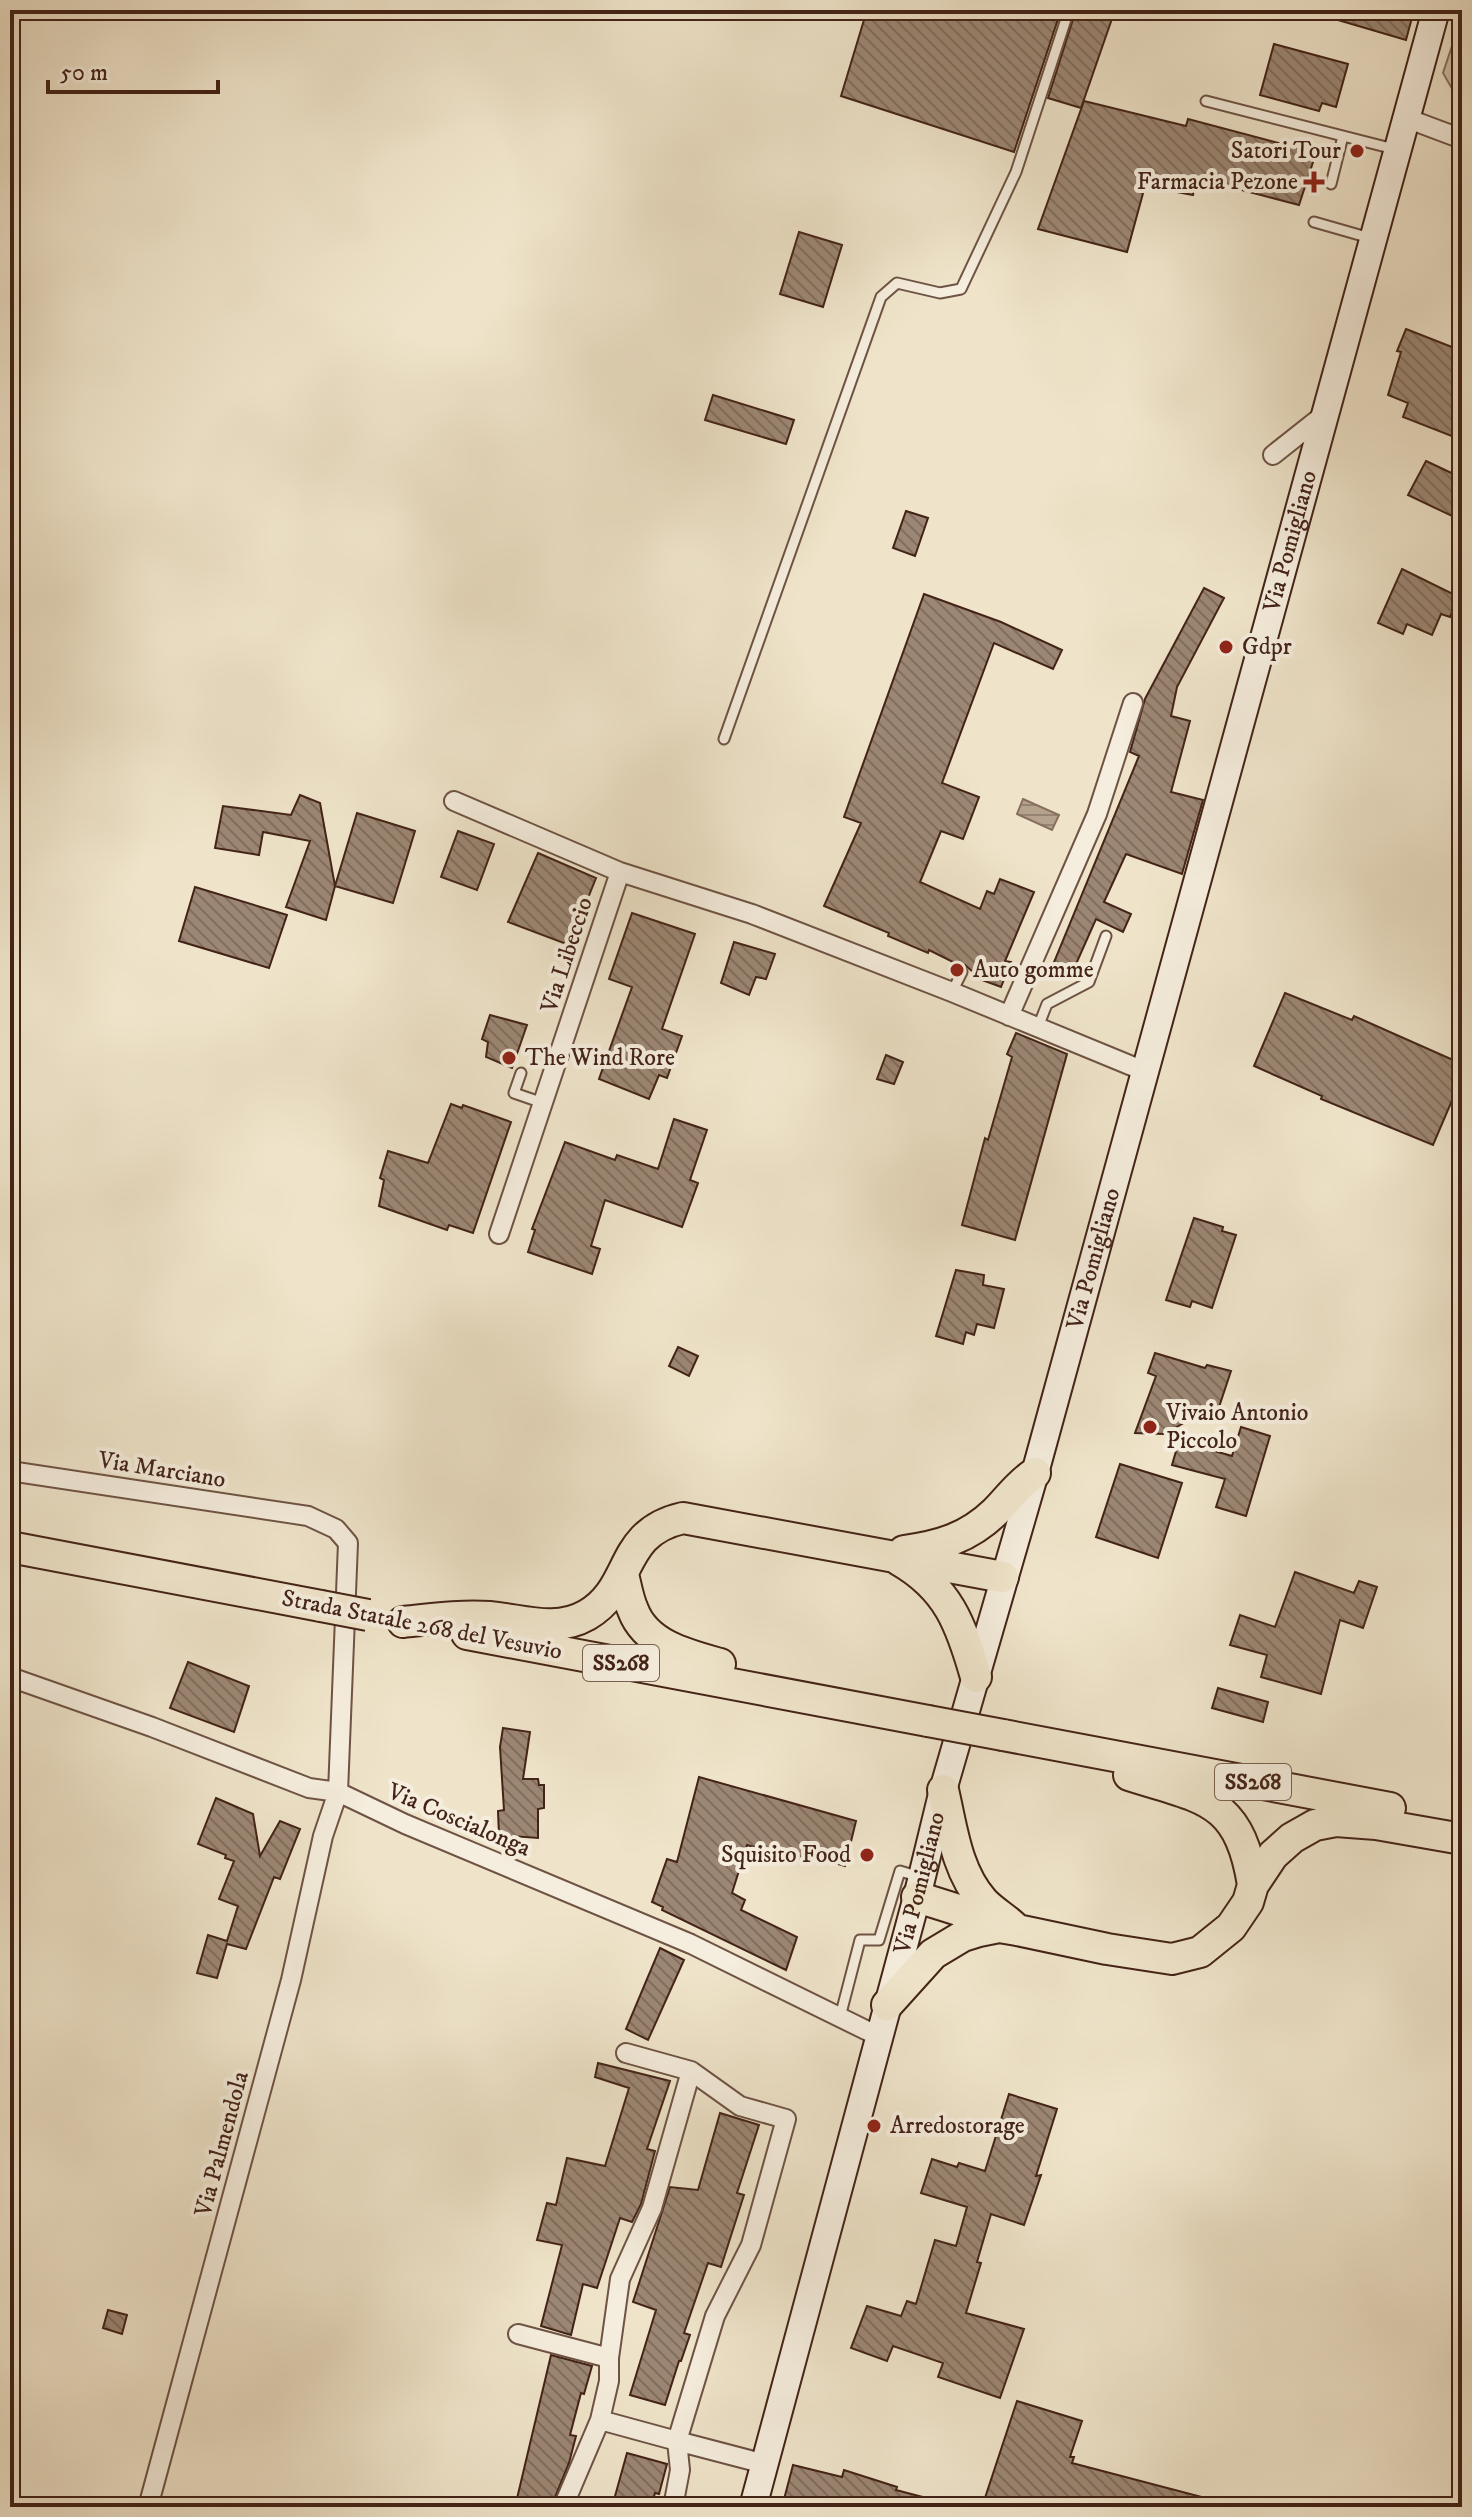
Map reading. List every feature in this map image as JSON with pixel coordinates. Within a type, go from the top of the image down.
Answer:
[{"type":"highway","points":[[887,1553],[936,1547],[971,1532],[997,1511],[1019,1483],[1035,1473]]},
{"type":"highway","name":"SS268","points":[[403,1622],[490,1617],[536,1624],[562,1624],[587,1615],[605,1600],[623,1574],[637,1543],[667,1521],[683,1518],[887,1553],[1003,1577]]},
{"type":"highway","name":"Strada Statale 268 del Vesuvio","points":[[10,1547],[1045,1743]]},
{"type":"highway","points":[[887,1553],[923,1574],[948,1603],[976,1677]]},
{"type":"highway","points":[[623,1574],[633,1612],[645,1632],[666,1646],[839,1704]]},
{"type":"highway","name":"SS268","points":[[1045,1743],[1462,1822]]},
{"type":"highway","name":"SS268","points":[[1045,1743],[1101,1767],[1196,1796],[1216,1808],[1231,1819],[1241,1835],[1253,1885]]},
{"type":"highway","points":[[943,1790],[959,1860],[967,1876],[986,1904],[1017,1930]]},
{"type":"highway","name":"SS268","points":[[919,1887],[1017,1930],[1172,1959],[1200,1952],[1231,1927],[1273,1855],[1292,1838],[1315,1825],[1336,1821],[1376,1824],[1462,1839]]},
{"type":"highway","points":[[887,2005],[926,1961],[947,1945],[979,1931],[999,1927],[1017,1930]]},
{"type":"main road","name":"Via Pomigliano","points":[[753,2507],[943,1790],[1035,1473],[1436,10]]},
{"type":"street","points":[[1406,118],[1462,139]]},
{"type":"street","points":[[1273,455],[1326,413]]},
{"type":"street","points":[[1009,1016],[1097,814],[1133,703]]},
{"type":"street","points":[[454,801],[620,872],[752,914],[1144,1071]]},
{"type":"street","name":"Via Libeccio","points":[[499,1234],[620,872]]},
{"type":"street","name":"Via Marciano","points":[[10,1471],[308,1516]]},
{"type":"street","name":"Via Palmendola","points":[[148,2507],[287,1995],[323,1836],[338,1792],[348,1543],[336,1529],[308,1516]]},
{"type":"street","name":"Via Coscialonga","points":[[10,1677],[152,1727],[309,1788],[338,1792],[405,1824],[691,1944],[878,2036]]},
{"type":"street","points":[[626,2053],[691,2071],[740,2106],[786,2119],[751,2245],[715,2316],[677,2441],[680,2470],[673,2507]]},
{"type":"street","points":[[563,2507],[600,2420],[609,2381],[609,2358],[620,2279],[652,2208],[691,2071]]},
{"type":"street","points":[[518,2334],[609,2358]]},
{"type":"street","points":[[600,2420],[765,2464]]},
{"type":"lane","points":[[724,739],[881,297],[897,283],[940,293],[961,289],[1016,172],[1069,10]]},
{"type":"lane","points":[[1206,101],[1397,149]]},
{"type":"lane","points":[[1331,184],[1343,136]]},
{"type":"lane","points":[[1314,222],[1373,239]]},
{"type":"lane","points":[[1038,1027],[1047,1004],[1089,982],[1106,936]]},
{"type":"lane","points":[[952,992],[962,972]]},
{"type":"lane","points":[[521,1073],[514,1093],[543,1103]]},
{"type":"lane","points":[[840,2017],[860,1940],[879,1940],[900,1871],[919,1887]]},
{"type":"green space","points":[[1462,16],[1462,106],[1443,73]]},
{"type":"shaded area","points":[[1023,799],[1059,815],[1052,830],[1017,814]]},
{"type":"building","points":[[867,10],[1061,10],[1014,152],[841,96]]},
{"type":"building","points":[[1076,10],[1115,10],[1081,108],[1048,98]]},
{"type":"building","points":[[1322,10],[1414,10],[1406,40],[1321,15]]},
{"type":"building","points":[[1274,44],[1348,64],[1336,107],[1322,103],[1319,111],[1260,95]]},
{"type":"building","points":[[1084,101],[1186,126],[1188,119],[1316,153],[1299,205],[1196,178],[1193,195],[1145,186],[1127,252],[1038,229]]},
{"type":"building","points":[[799,232],[842,245],[823,307],[780,294]]},
{"type":"building","points":[[1406,329],[1462,351],[1462,440],[1403,417],[1408,403],[1388,395],[1401,352],[1397,351]]},
{"type":"building","points":[[713,395],[794,420],[786,444],[705,420]]},
{"type":"building","points":[[1426,461],[1462,478],[1462,489],[1452,516],[1408,495]]},
{"type":"building","points":[[906,511],[928,518],[915,556],[893,548]]},
{"type":"building","points":[[1402,569],[1459,597],[1450,617],[1441,614],[1432,635],[1407,624],[1403,634],[1378,623]]},
{"type":"building","points":[[1204,588],[1224,598],[1177,687],[1171,716],[1190,721],[1171,792],[1203,800],[1182,874],[1126,854],[1104,902],[1131,914],[1123,932],[1096,919],[1072,973],[1052,967],[1139,756],[1130,752],[1145,699]]},
{"type":"building","points":[[924,594],[1001,622],[1062,650],[1053,669],[994,643],[942,783],[979,797],[963,839],[941,831],[920,882],[980,909],[987,891],[994,894],[1000,879],[1034,892],[1005,961],[1011,962],[1001,987],[971,976],[973,972],[965,965],[929,950],[928,953],[824,906],[861,823],[844,817]]},
{"type":"building","points":[[300,795],[320,803],[335,886],[326,920],[286,907],[310,841],[263,832],[259,855],[215,848],[223,806],[291,815]]},
{"type":"building","points":[[357,813],[415,831],[393,903],[335,886]]},
{"type":"building","points":[[458,831],[494,844],[477,890],[441,877]]},
{"type":"building","points":[[538,853],[596,878],[569,945],[508,922]]},
{"type":"building","points":[[195,887],[287,915],[269,968],[179,941]]},
{"type":"building","points":[[632,913],[695,934],[662,1029],[682,1036],[667,1078],[659,1075],[649,1099],[599,1079],[632,987],[609,979]]},
{"type":"building","points":[[734,942],[775,954],[766,979],[756,977],[749,995],[721,983]]},
{"type":"building","points":[[1285,993],[1352,1020],[1354,1016],[1462,1064],[1462,1077],[1433,1145],[1321,1099],[1322,1096],[1254,1066]]},
{"type":"building","points":[[490,1015],[527,1025],[512,1068],[486,1057],[488,1042],[482,1039]]},
{"type":"building","points":[[1016,1033],[1067,1054],[1015,1240],[962,1225],[985,1138],[988,1140],[1012,1057],[1007,1054]]},
{"type":"building","points":[[886,1055],[903,1062],[894,1084],[877,1079]]},
{"type":"building","points":[[451,1104],[462,1108],[463,1105],[511,1122],[473,1233],[449,1225],[447,1230],[379,1206],[384,1180],[380,1178],[388,1151],[428,1163]]},
{"type":"building","points":[[674,1119],[707,1130],[690,1180],[698,1183],[682,1227],[605,1200],[591,1246],[600,1249],[592,1274],[528,1252],[535,1230],[532,1229],[565,1142],[615,1160],[617,1155],[658,1169]]},
{"type":"building","points":[[1194,1218],[1223,1227],[1222,1231],[1236,1235],[1212,1308],[1192,1301],[1190,1307],[1166,1300]]},
{"type":"building","points":[[956,1270],[984,1275],[983,1285],[1004,1289],[994,1328],[977,1324],[974,1335],[966,1332],[963,1344],[936,1336]]},
{"type":"building","points":[[678,1347],[698,1356],[689,1376],[669,1366]]},
{"type":"building","points":[[1155,1353],[1205,1368],[1207,1365],[1231,1371],[1217,1413],[1207,1410],[1164,1434],[1135,1433],[1156,1376],[1148,1373]]},
{"type":"building","points":[[1241,1427],[1270,1436],[1246,1516],[1216,1507],[1225,1479],[1172,1465],[1179,1441],[1232,1456]]},
{"type":"building","points":[[1120,1464],[1182,1483],[1158,1558],[1096,1537]]},
{"type":"building","points":[[1295,1572],[1354,1593],[1359,1581],[1377,1587],[1363,1628],[1340,1620],[1321,1694],[1261,1677],[1267,1655],[1230,1645],[1240,1615],[1275,1627]]},
{"type":"building","points":[[188,1662],[249,1686],[234,1732],[170,1708]]},
{"type":"building","points":[[1218,1688],[1268,1702],[1263,1722],[1212,1708]]},
{"type":"building","points":[[503,1728],[530,1732],[523,1779],[538,1779],[539,1785],[544,1785],[544,1808],[538,1809],[538,1838],[499,1835],[498,1811],[504,1810],[500,1747]]},
{"type":"building","points":[[699,1777],[856,1821],[845,1866],[803,1854],[801,1860],[747,1845],[732,1893],[745,1900],[741,1910],[797,1937],[786,1970],[662,1910],[663,1907],[652,1902],[667,1859],[677,1862]]},
{"type":"building","points":[[216,1798],[253,1814],[260,1856],[280,1821],[300,1829],[280,1879],[274,1877],[246,1949],[227,1944],[217,1978],[197,1973],[208,1935],[227,1941],[238,1906],[219,1899],[234,1861],[198,1844]]},
{"type":"building","points":[[660,1948],[684,1960],[648,2040],[626,2029]]},
{"type":"building","points":[[598,2063],[670,2081],[647,2149],[655,2151],[641,2204],[632,2222],[620,2218],[597,2288],[583,2284],[571,2335],[541,2326],[562,2245],[537,2240],[547,2203],[556,2205],[567,2158],[605,2166],[629,2088],[595,2077]]},
{"type":"building","points":[[1009,2094],[1057,2109],[1036,2176],[1041,2175],[1024,2225],[991,2214],[966,2313],[1024,2329],[1000,2398],[938,2377],[943,2363],[893,2346],[887,2361],[851,2348],[867,2306],[901,2316],[907,2301],[916,2304],[935,2240],[956,2246],[967,2207],[921,2193],[932,2159],[985,2171]]},
{"type":"building","points":[[720,2113],[759,2125],[737,2193],[744,2195],[721,2267],[708,2263],[684,2333],[690,2335],[665,2405],[630,2395],[656,2310],[633,2302],[670,2187],[698,2190]]},
{"type":"building","points":[[108,2310],[127,2315],[122,2334],[103,2328]]},
{"type":"building","points":[[551,2355],[592,2366],[570,2435],[576,2436],[551,2507],[515,2507]]},
{"type":"building","points":[[1017,2401],[1082,2421],[1070,2457],[1074,2457],[1072,2463],[1217,2501],[1217,2507],[1094,2507],[1060,2498],[1057,2507],[982,2507]]},
{"type":"building","points":[[627,2453],[667,2464],[659,2494],[655,2493],[651,2507],[612,2507]]},
{"type":"building","points":[[793,2465],[842,2477],[844,2470],[897,2487],[896,2490],[938,2501],[937,2507],[782,2507]]},
{"type":"place","name":"Satori Tour","points":[[1357,151]]},
{"type":"place","name":"Farmacia Pezone","points":[[1314,182]]},
{"type":"place","name":"Gdpr","points":[[1226,647]]},
{"type":"place","name":"Auto gomme","points":[[957,970]]},
{"type":"place","name":"The Wind Rore","points":[[509,1058]]},
{"type":"place","name":"Vivaio Antonio Piccolo","points":[[1150,1427]]},
{"type":"place","name":"Squisito Food","points":[[867,1855]]},
{"type":"place","name":"Arredostorage","points":[[874,2126]]}]
